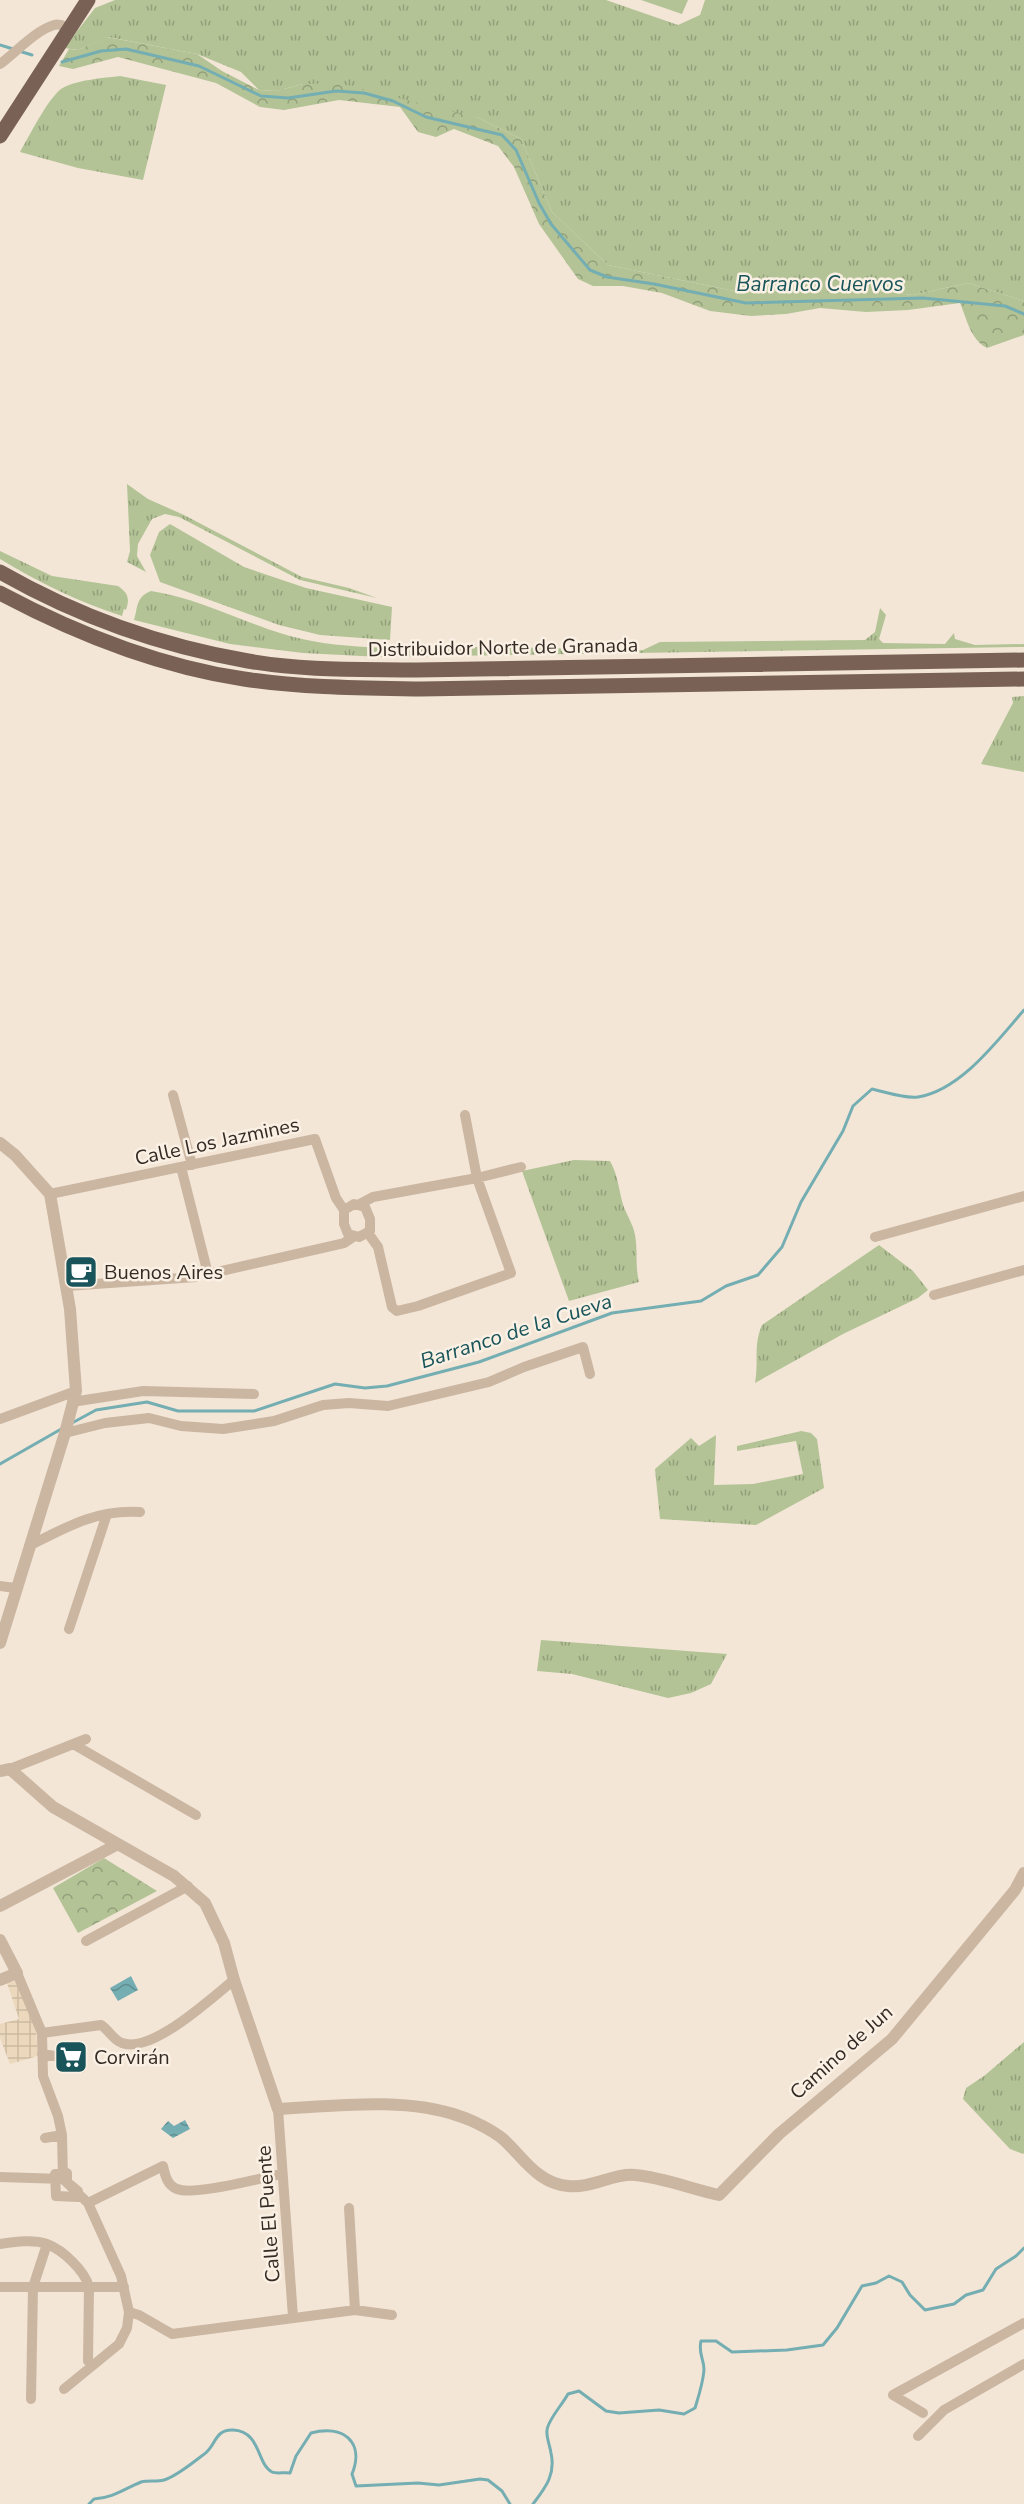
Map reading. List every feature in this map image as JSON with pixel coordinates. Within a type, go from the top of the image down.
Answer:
[{"type":"main road","points":[[0,136],[88,0]]},
{"type":"main road","name":"Distribuidor Norte de Granada","points":[[0,572],[73,609],[139,634],[190,649],[250,661],[323,669],[453,670],[1024,660]]},
{"type":"main road","name":"Distribuidor Norte de Granada","points":[[0,593],[66,627],[110,645],[178,666],[243,679],[321,687],[421,689],[1024,679]]},
{"type":"street","points":[[3,62],[25,43],[54,25],[61,24],[68,28]]},
{"type":"street","points":[[173,1095],[208,1274],[344,1243],[353,1237],[368,1233],[371,1228],[369,1212],[360,1204]]},
{"type":"street","points":[[368,1233],[378,1247],[392,1307],[397,1311],[511,1273],[477,1178],[465,1115]]},
{"type":"street","name":"Calle Los Jazmines","points":[[50,1194],[315,1139],[336,1198],[344,1210]]},
{"type":"street","points":[[0,1143],[15,1155],[50,1194],[67,1286],[74,1396],[65,1433],[15,1588],[0,1643]]},
{"type":"street","points":[[353,1237],[345,1229],[344,1210],[351,1205],[360,1204],[373,1197],[477,1178],[521,1167]]},
{"type":"street","points":[[875,1237],[1024,1196]]},
{"type":"street","points":[[934,1295],[1024,1269]]},
{"type":"street","points":[[67,1286],[196,1277]]},
{"type":"street","points":[[65,1433],[105,1423],[149,1418],[181,1426],[223,1429],[274,1421],[323,1405],[349,1403],[388,1406],[489,1382],[524,1367],[583,1347],[590,1374]]},
{"type":"street","points":[[0,1419],[74,1396],[143,1391],[254,1394]]},
{"type":"street","points":[[29,1546],[83,1518],[121,1510],[140,1512]]},
{"type":"street","points":[[69,1629],[106,1514]]},
{"type":"street","points":[[0,1586],[15,1588]]},
{"type":"street","points":[[5,1770],[86,1739]]},
{"type":"street","points":[[74,1744],[196,1815]]},
{"type":"street","points":[[5,1770],[53,1807],[188,1886],[205,1903],[224,1943],[234,1980],[278,2109]]},
{"type":"street","points":[[0,1906],[118,1844]]},
{"type":"street","name":"Camino de Jun","points":[[278,2109],[361,2105],[422,2108],[460,2116],[501,2138],[533,2171],[548,2181],[568,2186],[589,2184],[633,2174],[718,2195],[779,2134],[892,2039],[1015,1890],[1024,1873]]},
{"type":"street","points":[[86,1941],[188,1886]]},
{"type":"street","points":[[0,1940],[42,2033],[43,2076],[58,2116],[62,2135],[60,2177],[56,2196],[78,2197],[78,2194]]},
{"type":"street","points":[[0,1980],[16,1973]]},
{"type":"street","points":[[42,2033],[101,2025],[118,2042],[125,2044],[151,2040],[168,2032],[234,1980]]},
{"type":"street","points":[[42,2054],[61,2057],[81,2068]]},
{"type":"street","name":"Calle El Puente","points":[[278,2109],[293,2318]]},
{"type":"street","points":[[45,2138],[62,2135]]},
{"type":"street","points":[[88,2203],[163,2166],[167,2181],[175,2188],[191,2191],[282,2174]]},
{"type":"street","points":[[0,2177],[60,2177],[67,2173],[67,2182],[88,2203],[124,2287],[129,2312],[127,2328],[119,2344],[64,2389]]},
{"type":"street","points":[[349,2208],[356,2310]]},
{"type":"street","points":[[0,2244],[15,2242],[48,2244],[87,2277],[90,2287],[88,2361]]},
{"type":"street","points":[[32,2399],[33,2287],[48,2244]]},
{"type":"street","points":[[0,2287],[124,2287]]},
{"type":"street","points":[[129,2312],[140,2315],[172,2334],[356,2310],[392,2315]]},
{"type":"street","points":[[923,2413],[893,2395],[1024,2323]]},
{"type":"street","points":[[918,2436],[944,2410],[1024,2364]]},
{"type":"green space","points":[[115,0],[606,0],[678,25],[700,15],[705,0],[1024,0],[1024,301],[968,283],[913,295],[854,288],[739,292],[608,265],[552,212],[521,139],[479,118],[303,84],[276,91],[259,90],[241,72],[197,54],[108,37],[78,50],[64,48],[95,8]]},
{"type":"green space","points":[[641,0],[688,0],[682,14]]},
{"type":"green space","points":[[107,37],[197,54],[222,71],[259,90],[276,91],[303,84],[338,83],[479,118],[521,139],[552,212],[608,265],[739,292],[854,288],[913,295],[968,283],[1024,301],[1024,335],[987,348],[973,334],[960,303],[908,310],[866,312],[820,308],[786,314],[751,316],[710,311],[662,293],[623,286],[593,286],[578,279],[539,224],[514,167],[498,146],[454,129],[436,137],[418,132],[400,107],[339,100],[284,110],[260,107],[216,83],[118,57],[73,69],[59,66],[69,49],[78,50]]},
{"type":"green space","points":[[120,76],[166,85],[143,180],[78,168],[20,152],[45,109],[61,89],[81,81]]},
{"type":"green space","points":[[127,484],[148,499],[184,515],[302,577],[349,588],[377,598],[300,580],[179,517],[165,514],[152,519],[138,544],[137,556],[146,572],[127,562],[130,551]]},
{"type":"green space","points":[[170,524],[244,567],[306,588],[392,607],[390,640],[320,635],[279,625],[160,582],[150,555],[159,532]]},
{"type":"green space","points":[[0,551],[52,576],[118,586],[127,596],[126,610],[124,609],[122,616],[59,591],[0,559]]},
{"type":"green space","points":[[151,591],[191,601],[291,636],[330,644],[368,647],[526,647],[631,651],[643,650],[660,642],[865,640],[875,632],[880,608],[886,615],[879,639],[883,643],[945,644],[954,633],[955,639],[975,645],[1024,644],[1024,647],[381,657],[303,653],[230,644],[134,620],[140,600]]},
{"type":"green space","points":[[1024,696],[1024,772],[981,764],[1013,703],[1012,697]]},
{"type":"green space","points":[[574,1160],[610,1161],[623,1205],[634,1231],[639,1282],[569,1301],[522,1171]]},
{"type":"green space","points":[[879,1245],[913,1271],[928,1290],[918,1298],[843,1334],[755,1383],[757,1347],[762,1325]]},
{"type":"green space","points":[[801,1431],[811,1433],[817,1439],[824,1488],[756,1525],[660,1519],[655,1469],[691,1438],[699,1446],[716,1435],[714,1485],[753,1484],[803,1474],[796,1441],[737,1451],[737,1446]]},
{"type":"green space","points":[[541,1640],[727,1654],[711,1684],[691,1693],[668,1698],[572,1674],[537,1671]]},
{"type":"green space","points":[[104,1858],[157,1891],[78,1933],[53,1888]]},
{"type":"green space","points":[[1024,2042],[1023,2154],[1010,2149],[963,2099],[966,2088]]},
{"type":"shaded area","points":[[16,1981],[36,2029],[38,2056],[10,2064],[0,2038],[0,2024],[19,2019],[7,1983]]},
{"type":"water","points":[[131,1976],[138,1990],[118,2001],[110,1988]]},
{"type":"water","points":[[185,2120],[190,2129],[173,2138],[161,2129],[168,2121],[174,2126]]},
{"type":"waterway","name":"Barranco Cuervos","points":[[0,45],[13,49]]},
{"type":"waterway","name":"Barranco Cuervos","points":[[62,62],[101,51],[126,49],[199,66],[261,96],[288,98],[336,91],[364,93],[393,101],[426,117],[502,135],[516,150],[539,203],[551,224],[590,270],[607,277],[746,303],[923,298],[1005,306],[1024,314]]},
{"type":"waterway","name":"Barranco Cuervos","points":[[19,51],[32,55]]},
{"type":"waterway","name":"Barranco de la Cueva","points":[[72,1423],[96,1410],[147,1402],[178,1411],[254,1411],[335,1384],[365,1388],[387,1386],[479,1362],[612,1313],[701,1301],[726,1286],[758,1275],[782,1247],[801,1202],[843,1131],[853,1106],[872,1089],[901,1096],[918,1097],[934,1093],[949,1085],[977,1062],[1024,1010]]},
{"type":"waterway","name":"Barranco de la Cueva","points":[[0,1464],[63,1428]]},
{"type":"waterway","points":[[533,2504],[551,2475],[552,2461],[547,2436],[548,2426],[568,2394],[579,2391],[606,2411],[619,2413],[659,2410],[684,2414],[695,2408],[702,2384],[704,2370],[700,2349],[701,2341],[716,2341],[732,2352],[787,2350],[823,2345],[837,2328],[862,2286],[876,2283],[889,2276],[902,2282],[910,2295],[925,2310],[954,2304],[966,2295],[983,2290],[996,2269],[1024,2248]]},
{"type":"waterway","points":[[89,2504],[94,2499],[113,2495],[141,2482],[161,2481],[174,2476],[207,2452],[219,2435],[227,2430],[242,2432],[249,2436],[267,2468],[274,2473],[290,2473],[296,2456],[311,2433],[333,2431],[348,2438],[353,2445],[356,2453],[352,2474],[356,2486],[418,2483],[439,2485],[480,2479],[488,2480],[502,2491],[510,2504]]},
{"type":"place","name":"Buenos Aires","points":[[81,1272]]},
{"type":"place","name":"Corvirán","points":[[71,2057]]}]
